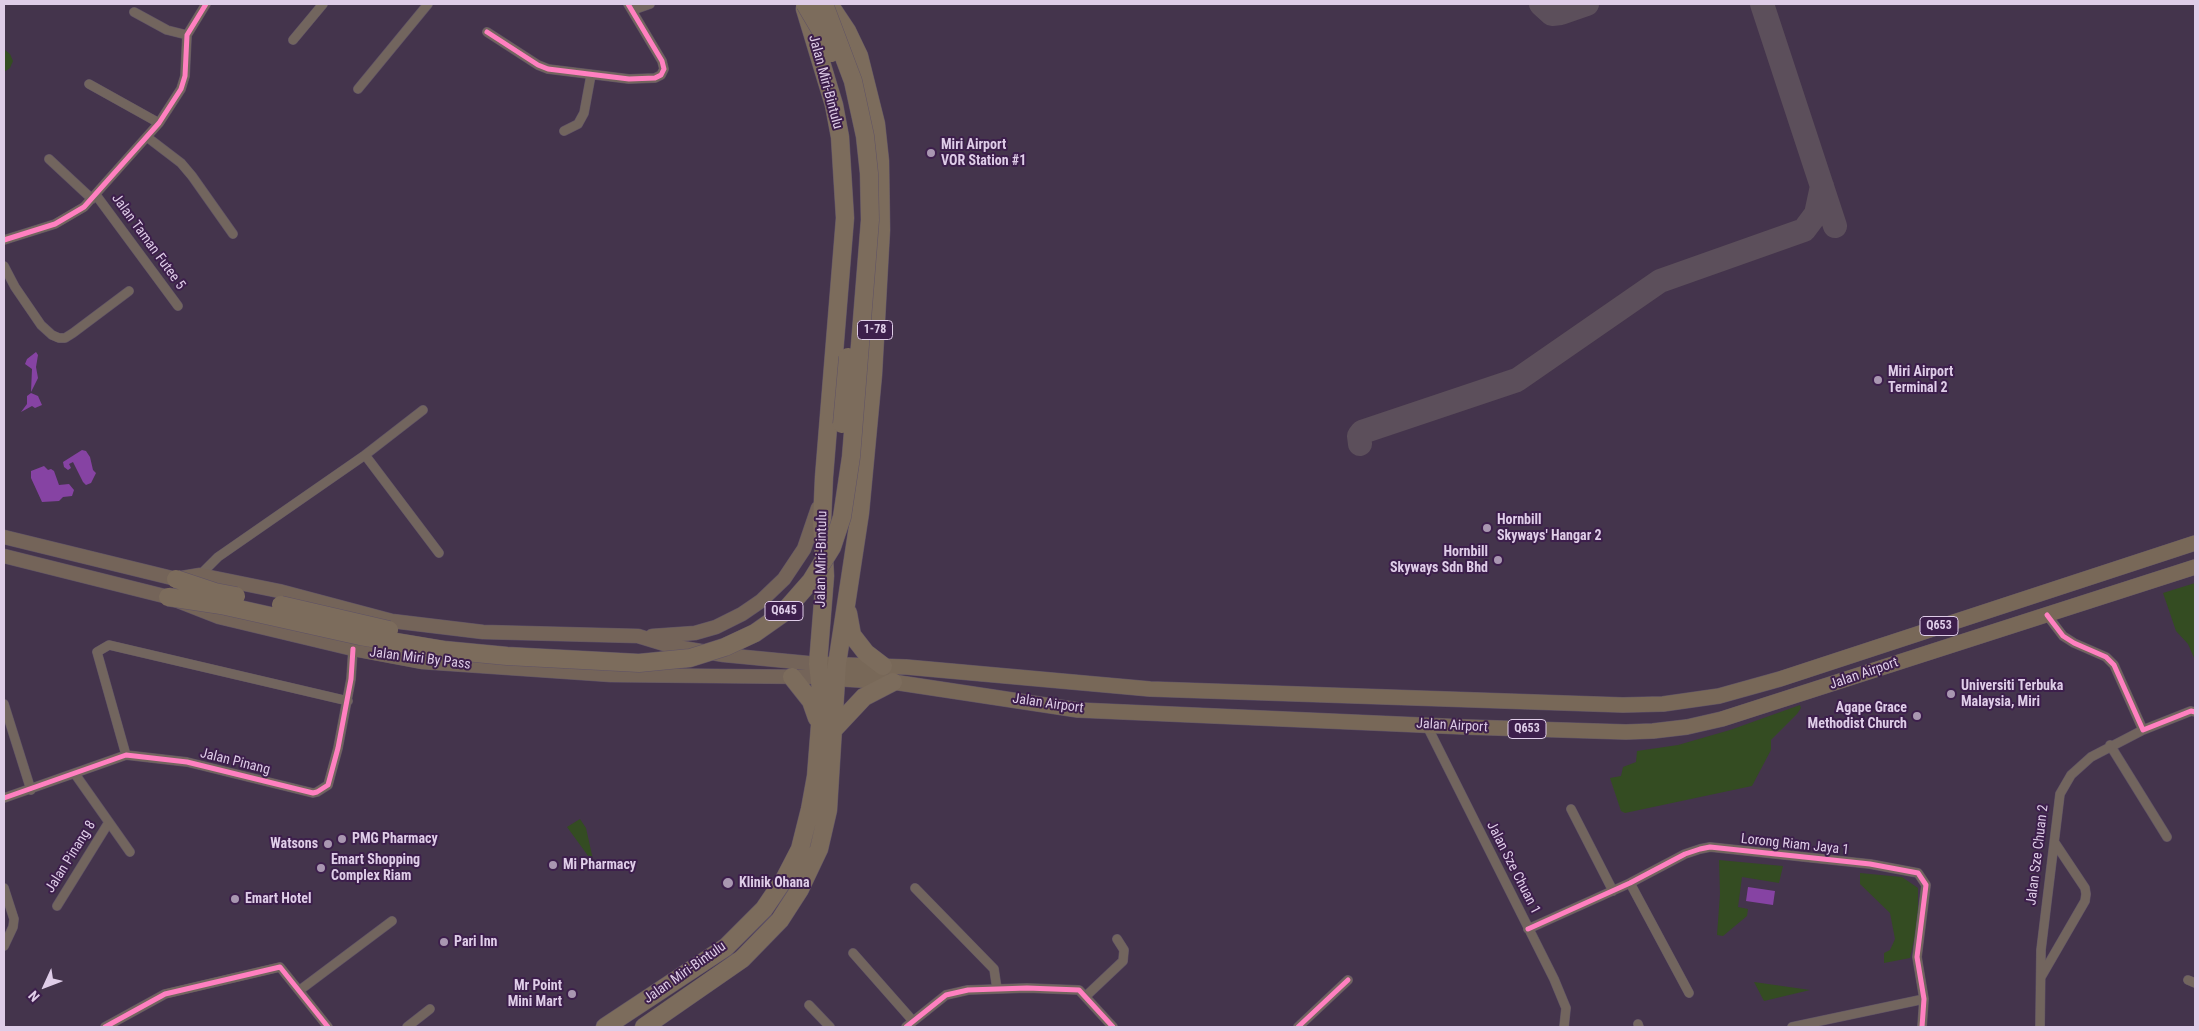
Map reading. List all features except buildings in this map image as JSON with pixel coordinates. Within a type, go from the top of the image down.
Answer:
[{"type":"highway","name":"Jalan Miri-Bintulu","points":[[644,1027],[742,959],[780,920],[800,889],[819,849],[828,810],[827,727],[818,671],[825,576],[822,522],[824,477],[845,218],[844,176],[834,105],[804,4]]},
{"type":"highway","name":"Q645","points":[[176,579],[215,592],[294,608],[395,632],[504,645],[634,651],[677,650],[722,638],[752,623],[780,602],[807,569],[819,549],[828,529],[836,497],[855,282],[860,189],[854,133],[847,101],[821,31],[804,4]]},
{"type":"highway","name":"Q645","points":[[168,597],[221,605],[360,636],[444,650],[507,656],[640,663],[690,658],[725,647],[755,633],[782,614],[811,581],[832,547],[842,518],[852,457],[870,220],[869,173],[861,118],[853,81],[824,4]]},
{"type":"highway","name":"Jalan Miri-Bintulu","points":[[605,1027],[726,947],[764,909],[786,878],[800,849],[827,727],[860,513],[873,375],[881,230],[880,161],[876,124],[859,56],[847,31],[829,4]]},
{"type":"highway","points":[[846,605],[852,635],[866,652],[883,666]]},
{"type":"highway","points":[[792,677],[811,701],[827,727],[864,697],[893,682]]},
{"type":"main road","points":[[638,636],[695,633],[716,627],[742,614],[761,601],[784,579],[804,548],[817,516],[824,477]]},
{"type":"main road","name":"Q645","points":[[4,537],[176,579],[200,575],[318,600],[392,621],[482,632],[638,636],[671,646],[818,671]]},
{"type":"main road","name":"Jalan Airport","points":[[837,671],[883,666],[1123,687],[1623,705],[1663,704],[1719,696],[1780,679],[2195,542]]},
{"type":"main road","name":"Jalan Miri By Pass","points":[[4,556],[168,597],[219,617],[353,649],[422,662],[564,673],[682,677],[792,677],[818,671]]},
{"type":"main road","name":"Jalan Airport","points":[[837,671],[893,682],[1078,710],[1226,718],[1626,732],[1687,727],[1722,719],[2195,567]]},
{"type":"main road","points":[[2003,605],[2027,601],[2038,604],[2047,615]]},
{"type":"main road","name":"Q653","points":[[818,671],[837,671]]},
{"type":"main road","points":[[1397,697],[1416,706],[1426,724]]},
{"type":"street","points":[[4,240],[55,224],[76,213],[94,197],[159,123],[183,82],[187,35],[206,4]]},
{"type":"street","points":[[294,40],[323,4]]},
{"type":"street","points":[[358,89],[428,4]]},
{"type":"street","points":[[487,32],[538,65],[548,69],[592,76],[645,79],[661,75],[664,69],[662,61],[630,7],[650,4]]},
{"type":"street","points":[[134,12],[167,30],[187,35]]},
{"type":"street","points":[[564,131],[578,124],[581,119],[592,76]]},
{"type":"street","points":[[89,84],[159,123]]},
{"type":"street","points":[[147,137],[181,163],[233,234]]},
{"type":"street","name":"Jalan Taman Futee 5","points":[[49,160],[94,197],[178,306]]},
{"type":"street","points":[[4,266],[15,287],[41,325],[52,335],[59,338],[65,338],[73,333],[129,291]]},
{"type":"street","points":[[200,575],[218,556],[365,455],[424,410]]},
{"type":"street","points":[[365,455],[439,554]]},
{"type":"street","points":[[2047,615],[2062,636],[2106,657],[2114,665],[2142,730]]},
{"type":"street","points":[[126,755],[96,652],[109,645],[348,700]]},
{"type":"street","name":"Jalan Pinang","points":[[4,798],[126,755],[187,762],[317,792],[328,785],[348,700],[353,649]]},
{"type":"street","points":[[4,704],[31,790]]},
{"type":"street","name":"Jalan Sze Chuan 2","points":[[2040,1027],[2041,950],[2055,843],[2056,815],[2060,794],[2064,785],[2070,776],[2091,757],[2110,746],[2142,730],[2191,711],[2195,712]]},
{"type":"street","name":"Jalan Sze Chuan 1","points":[[1426,724],[1564,1004],[1566,1012],[1564,1027]]},
{"type":"street","points":[[2110,746],[2167,838]]},
{"type":"street","name":"Jalan Pinang 8","points":[[57,906],[109,822],[75,774]]},
{"type":"street","points":[[1571,808],[1613,891]]},
{"type":"street","points":[[109,822],[130,852]]},
{"type":"street","points":[[2041,977],[2085,901],[2086,894],[2085,888],[2055,843]]},
{"type":"street","name":"Lorong Riam Jaya 1","points":[[1528,929],[1630,883],[1685,854],[1710,847],[1870,864],[1918,873],[1926,885],[1918,957],[1924,999],[1922,1027]]},
{"type":"street","points":[[1630,883],[1689,993]]},
{"type":"street","points":[[4,888],[14,919],[13,927],[4,946]]},
{"type":"street","points":[[915,888],[994,969],[997,989]]},
{"type":"street","points":[[300,990],[392,921]]},
{"type":"street","points":[[1086,996],[1123,961],[1124,950],[1116,939]]},
{"type":"street","points":[[853,953],[910,1024],[946,995],[958,991],[1073,988],[1086,996],[1113,1027]]},
{"type":"street","points":[[105,1027],[166,994],[280,967],[328,1027]]},
{"type":"street","points":[[1298,1027],[1348,980]]},
{"type":"street","points":[[1792,1027],[1924,999]]},
{"type":"street","points":[[809,1004],[830,1027]]},
{"type":"street","points":[[407,1027],[430,1009]]},
{"type":"green space","points":[[4,44],[5,50],[10,54],[13,61],[10,68],[4,72]]},
{"type":"green space","points":[[2195,583],[2195,660],[2188,644],[2176,631],[2163,593]]},
{"type":"green space","points":[[1800,705],[1801,708],[1797,714],[1771,740],[1771,750],[1752,786],[1625,813],[1621,811],[1610,778],[1621,776],[1623,767],[1636,762],[1637,751],[1678,745],[1730,730]]},
{"type":"green space","points":[[580,819],[586,828],[594,864],[567,827]]},
{"type":"green space","points":[[1719,860],[1783,866],[1779,883],[1742,877],[1738,907],[1748,909],[1747,916],[1723,936],[1717,935],[1720,894]]},
{"type":"green space","points":[[1860,873],[1902,877],[1918,888],[1918,923],[1910,958],[1884,963],[1884,953],[1890,950],[1895,939],[1890,913],[1860,884]]},
{"type":"green space","points":[[1754,982],[1810,990],[1764,1001]]},
{"type":"shaded area","points":[[36,352],[38,355],[36,367],[38,378],[31,392],[32,369],[25,364],[27,359]]},
{"type":"shaded area","points":[[31,393],[38,396],[42,405],[35,408],[32,406],[21,412],[27,404],[27,396]]},
{"type":"shaded area","points":[[82,450],[86,451],[90,457],[93,470],[96,473],[91,483],[86,485],[73,462],[69,464],[71,468],[68,470],[64,467],[63,462]]},
{"type":"shaded area","points":[[44,466],[48,470],[54,471],[59,485],[69,484],[74,490],[72,496],[63,497],[59,501],[42,502],[31,478],[31,471]]},
{"type":"shaded area","points":[[1748,887],[1775,891],[1773,905],[1746,901]]},
{"type":"taxiway","points":[[1541,4],[1552,14],[1561,13],[1587,4]]},
{"type":"taxiway","points":[[1762,4],[1835,226]]},
{"type":"taxiway","points":[[1360,444],[1359,436],[1362,432],[1517,380],[1660,281],[1804,230],[1816,214],[1822,186]]},
{"type":"cycle path","points":[[4,240],[55,224],[84,207],[159,123],[181,89],[185,76],[187,35],[206,4]]},
{"type":"cycle path","points":[[487,32],[538,65],[548,69],[629,79],[655,78],[661,75],[664,69],[662,61],[628,4]]},
{"type":"cycle path","points":[[2047,615],[2063,636],[2106,657],[2114,665],[2143,730],[2191,711],[2195,712]]},
{"type":"cycle path","points":[[4,798],[126,755],[187,762],[313,793],[317,792],[328,785],[338,748],[351,679],[353,649]]},
{"type":"cycle path","points":[[1528,929],[1630,883],[1685,854],[1710,847],[1870,864],[1918,873],[1926,885],[1917,957],[1924,999],[1922,1027]]},
{"type":"cycle path","points":[[105,1027],[165,994],[280,967],[328,1027]]},
{"type":"cycle path","points":[[1298,1027],[1348,980]]},
{"type":"cycle path","points":[[906,1027],[946,995],[968,990],[1027,988],[1079,990],[1113,1027]]},
{"type":"place","name":"Miri Airport VOR Station #1","points":[[931,153]]},
{"type":"place","name":"Miri Airport Terminal 2","points":[[1878,380]]},
{"type":"place","name":"Hornbill Skyways' Hangar 2","points":[[1487,528]]},
{"type":"place","name":"Hornbill Skyways Sdn Bhd","points":[[1498,560]]},
{"type":"place","name":"Universiti Terbuka Malaysia, Miri","points":[[1951,694]]},
{"type":"place","name":"Agape Grace Methodist Church","points":[[1917,716]]},
{"type":"place","name":"PMG Pharmacy","points":[[342,839]]},
{"type":"place","name":"Watsons","points":[[328,844]]},
{"type":"place","name":"Mi Pharmacy","points":[[553,865]]},
{"type":"place","name":"Emart Shopping Complex Riam","points":[[321,868]]},
{"type":"place","name":"Klinik Ohana","points":[[728,883]]},
{"type":"place","name":"Emart Hotel","points":[[235,899]]},
{"type":"place","name":"Pari Inn","points":[[444,942]]},
{"type":"place","name":"Mr Point Mini Mart","points":[[572,994]]}]
